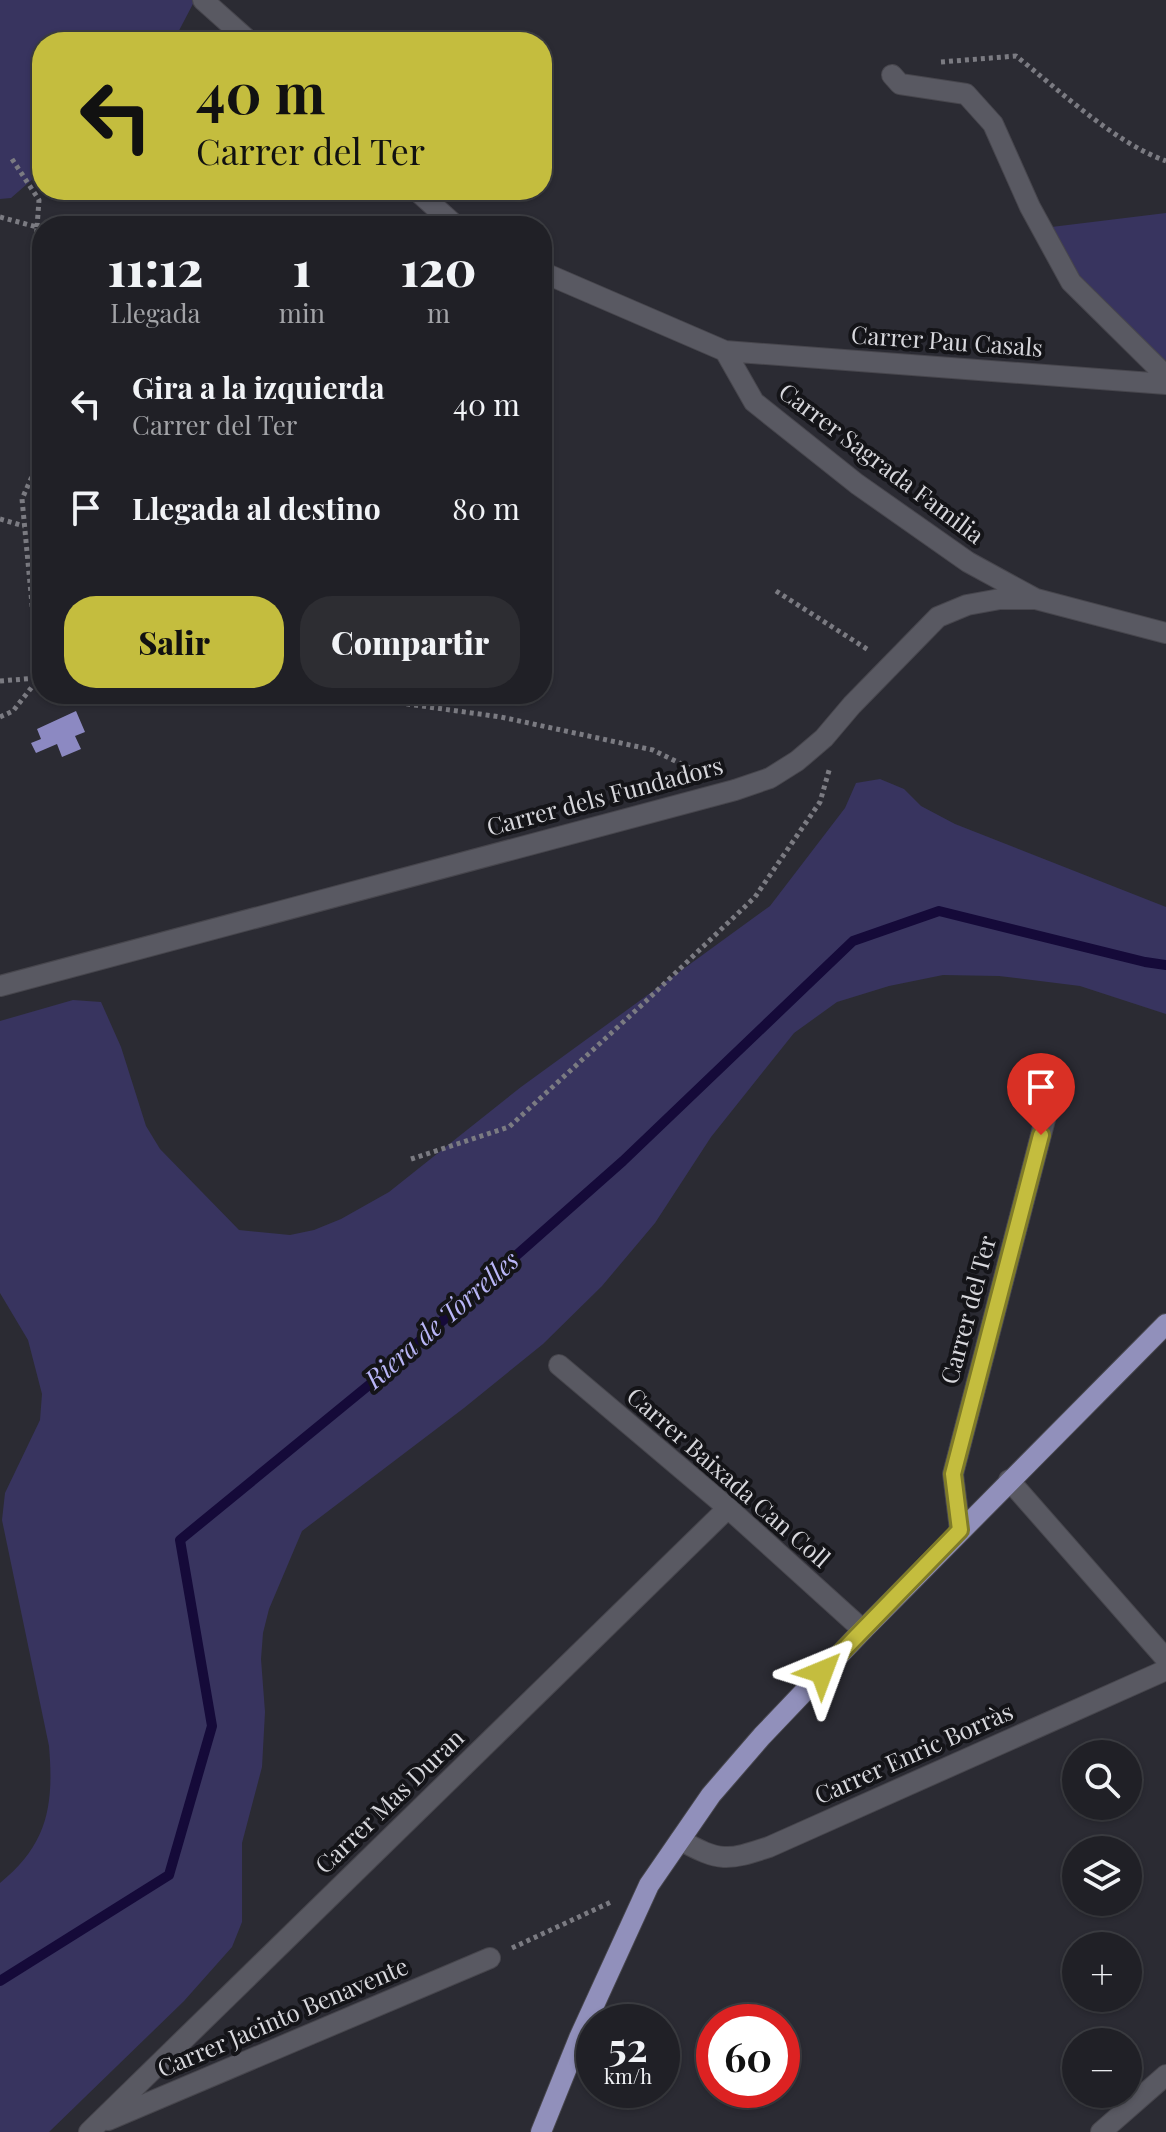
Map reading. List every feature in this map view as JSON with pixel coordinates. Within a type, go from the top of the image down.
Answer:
[{"type":"main road","points":[[541,2132],[579,2038],[649,1885],[711,1795],[762,1736],[863,1630],[1166,1324]]},
{"type":"street","points":[[203,0],[239,32]]},
{"type":"street","points":[[892,75],[900,84],[966,94],[993,124],[1030,207],[1071,282],[1166,376]]},
{"type":"street","points":[[427,200],[445,216]]},
{"type":"street","points":[[552,276],[725,351]]},
{"type":"street","name":"Carrer Pau Casals","points":[[725,351],[1166,384]]},
{"type":"street","name":"Carrer Sagrada Familia","points":[[725,351],[754,402],[857,484],[968,562],[1036,599]]},
{"type":"street","name":"Carrer dels Fundadors","points":[[0,986],[735,790],[770,778],[797,761],[824,738],[938,617],[967,605],[1000,599],[1036,599],[1166,633]]},
{"type":"street","name":"Carrer del Ter","points":[[960,1530],[953,1474],[1049,1104]]},
{"type":"street","name":"Carrer Baixada Can Coll","points":[[559,1365],[728,1508],[863,1630]]},
{"type":"street","points":[[1009,1480],[1166,1659]]},
{"type":"street","name":"Carrer Mas Duran","points":[[93,2128],[728,1508]]},
{"type":"street","name":"Carrer Enric Borràs","points":[[680,1840],[709,1856],[733,1859],[769,1847],[1166,1670]]},
{"type":"street","name":"Carrer Jacinto Benavente","points":[[93,2128],[490,1958]]},
{"type":"street","points":[[1101,2132],[1166,2075]]},
{"type":"path","points":[[892,75],[947,60],[1016,56],[1147,154],[1166,161]]},
{"type":"path","points":[[12,159],[32,189]]},
{"type":"path","points":[[0,217],[32,226]]},
{"type":"path","points":[[32,476],[22,499],[32,602]]},
{"type":"path","points":[[0,519],[24,526]]},
{"type":"path","points":[[776,591],[891,664]]},
{"type":"path","points":[[0,681],[32,679]]},
{"type":"path","points":[[0,717],[13,711],[32,688]]},
{"type":"path","points":[[407,704],[501,717],[653,750],[735,790]]},
{"type":"path","points":[[411,1159],[509,1127],[645,1002],[755,897],[820,802],[831,762]]},
{"type":"path","points":[[490,1958],[649,1885]]},
{"type":"shaded area","points":[[0,0],[195,0],[178,32],[32,32],[32,180],[11,198],[0,199]]},
{"type":"shaded area","points":[[1166,213],[1166,360],[1145,361],[1035,229]]},
{"type":"shaded area","points":[[880,779],[904,789],[921,806],[955,824],[1166,907],[1166,1014],[1080,986],[999,976],[943,975],[889,986],[837,1002],[794,1033],[711,1137],[655,1223],[602,1286],[543,1344],[302,1531],[269,1609],[263,1633],[261,1659],[265,1712],[262,1767],[242,1843],[242,1922],[232,1947],[184,2001],[49,2132],[0,2132],[0,1883],[29,1853],[38,1838],[48,1805],[50,1767],[49,1746],[2,1520],[5,1493],[40,1420],[42,1394],[28,1340],[0,1293],[0,1021],[73,1000],[101,1002],[121,1047],[146,1126],[160,1149],[239,1230],[290,1235],[314,1230],[389,1192],[521,1087],[770,906],[845,808],[856,783]]},
{"type":"building","points":[[76,711],[85,732],[75,736],[81,749],[62,757],[57,744],[36,753],[31,743],[41,739],[37,729]]},
{"type":"waterway","name":"Riera de Torrelles","points":[[0,1981],[169,1875],[212,1726],[180,1540],[380,1376],[623,1161],[853,941],[939,911],[1166,965]]},
{"type":"route","points":[[822,1672],[960,1530],[953,1474],[1041,1135]]}]
